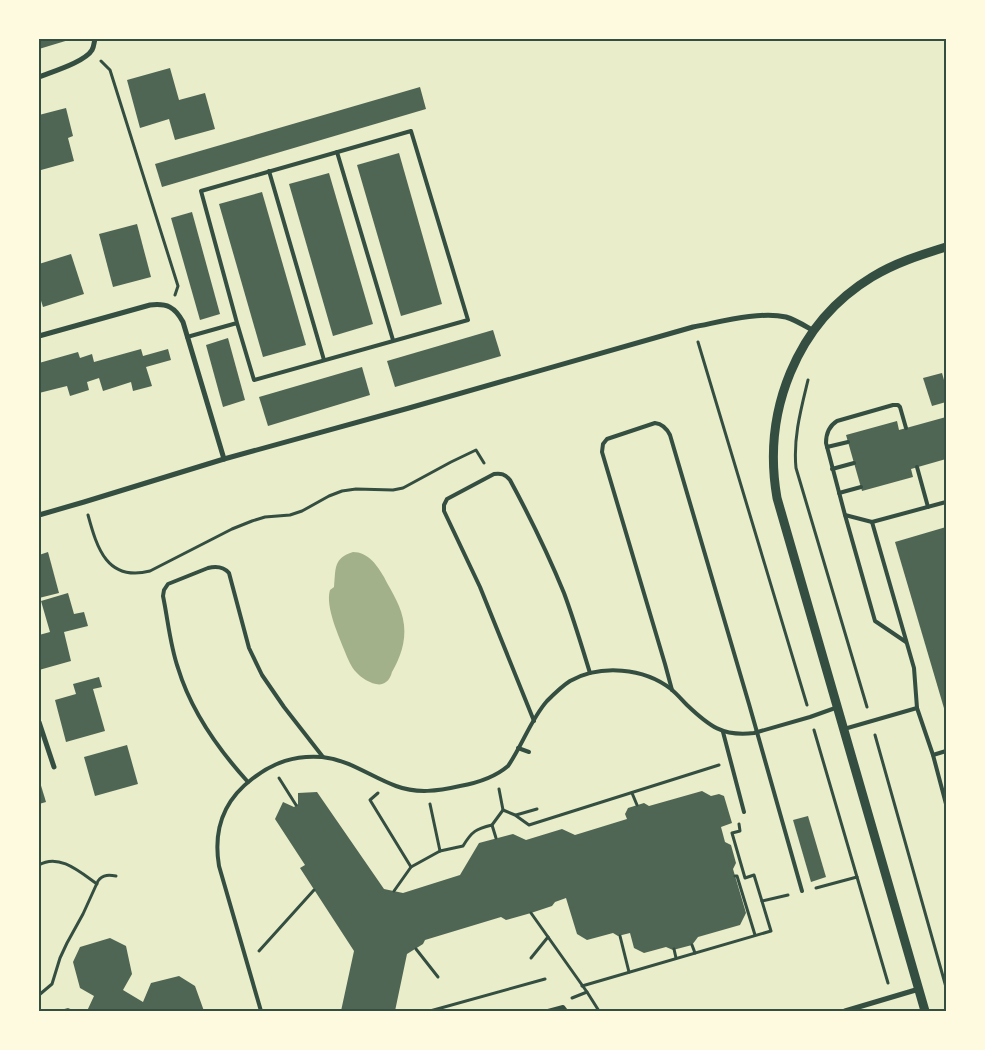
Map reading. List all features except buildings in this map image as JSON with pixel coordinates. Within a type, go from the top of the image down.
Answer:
[{"type":"street","points":[[39,76],[79,61],[92,51],[95,39]]},
{"type":"street","points":[[925,1011],[777,498],[773,469],[774,432],[782,394],[793,366],[814,331],[840,301],[863,282],[884,270],[902,261],[946,247]]},
{"type":"street","points":[[39,336],[150,305],[160,304],[171,308],[183,322],[224,459]]},
{"type":"street","points":[[39,515],[224,459],[693,327],[774,315],[798,321],[814,331]]},
{"type":"street","points":[[39,722],[54,767]]},
{"type":"street","points":[[845,1011],[919,989]]},
{"type":"lane","points":[[411,131],[468,320],[254,380],[201,191],[337,152],[411,131]]},
{"type":"lane","points":[[337,152],[393,340]]},
{"type":"lane","points":[[269,171],[324,360]]},
{"type":"lane","points":[[187,337],[237,323]]},
{"type":"lane","points":[[898,427],[906,426],[900,407],[896,405],[841,419],[834,423],[828,431],[826,438],[832,469],[875,622],[906,642]]},
{"type":"lane","points":[[672,690],[666,664],[602,452],[603,444],[607,439],[655,423],[665,427],[670,436],[802,891]]},
{"type":"lane","points":[[827,447],[848,442]]},
{"type":"lane","points":[[832,469],[854,463]]},
{"type":"lane","points":[[912,472],[917,469],[928,507]]},
{"type":"lane","points":[[534,722],[480,587],[443,509],[445,501],[498,473],[503,474],[510,480],[533,524],[564,595],[590,673]]},
{"type":"lane","points":[[839,493],[861,486]]},
{"type":"lane","points":[[845,515],[872,522],[946,502]]},
{"type":"lane","points":[[872,522],[914,668],[917,708],[933,755],[946,804]]},
{"type":"lane","points":[[248,782],[207,729],[192,703],[177,667],[163,596],[168,584],[211,567],[225,569],[229,573],[250,648],[262,675],[323,757]]},
{"type":"lane","points":[[261,1011],[219,866],[218,835],[225,812],[237,791],[271,766],[290,759],[323,757],[350,764],[403,788],[427,791],[444,790],[470,784],[496,775],[508,766],[546,702],[564,685],[590,673],[615,670],[652,678],[672,690],[710,725],[723,732],[737,735],[757,733],[838,708]]},
{"type":"lane","points":[[844,729],[917,708]]},
{"type":"lane","points":[[723,732],[744,812]]},
{"type":"lane","points":[[518,748],[529,752]]},
{"type":"lane","points":[[933,755],[946,751]]},
{"type":"lane","points":[[548,1011],[563,1007],[566,1011]]},
{"type":"path","points":[[92,51],[110,70],[178,286],[171,308]]},
{"type":"path","points":[[693,327],[892,997]]},
{"type":"path","points":[[809,374],[798,422],[796,468],[871,722],[946,987]]},
{"type":"path","points":[[84,502],[93,534],[105,560],[118,570],[138,573],[150,571],[232,529],[265,517],[290,515],[302,511],[342,491],[356,489],[393,490],[403,488],[476,450],[492,475]]},
{"type":"path","points":[[503,810],[515,815],[529,825],[731,761]]},
{"type":"path","points":[[271,766],[296,805]]},
{"type":"path","points":[[394,891],[411,867],[440,851],[463,846],[478,828],[492,825],[503,810],[496,775]]},
{"type":"path","points":[[389,783],[370,800],[411,867]]},
{"type":"path","points":[[427,791],[440,851]]},
{"type":"path","points":[[632,793],[636,805]]},
{"type":"path","points":[[515,815],[537,809]]},
{"type":"path","points":[[582,986],[771,931],[754,875],[745,878],[732,833],[740,831],[736,814],[744,812]]},
{"type":"path","points":[[492,825],[496,838]]},
{"type":"path","points":[[39,865],[43,862],[52,861],[64,863],[97,884]]},
{"type":"path","points":[[39,995],[52,984],[60,958],[100,878],[116,876]]},
{"type":"path","points":[[735,876],[737,876],[755,935]]},
{"type":"path","points":[[247,965],[314,890]]},
{"type":"path","points":[[531,913],[599,1011]]},
{"type":"path","points":[[620,936],[629,972]]},
{"type":"path","points":[[531,958],[548,937]]},
{"type":"path","points":[[692,945],[695,953]]},
{"type":"path","points":[[416,949],[438,977]]},
{"type":"path","points":[[674,949],[676,958]]},
{"type":"path","points":[[430,1011],[545,980]]},
{"type":"path","points":[[569,999],[587,992]]},
{"type":"shaded area","points":[[353,552],[363,554],[372,560],[384,577],[403,618],[404,638],[402,650],[390,678],[383,684],[370,682],[362,678],[354,670],[336,630],[329,605],[330,590],[334,587],[337,565],[342,557]]}]
